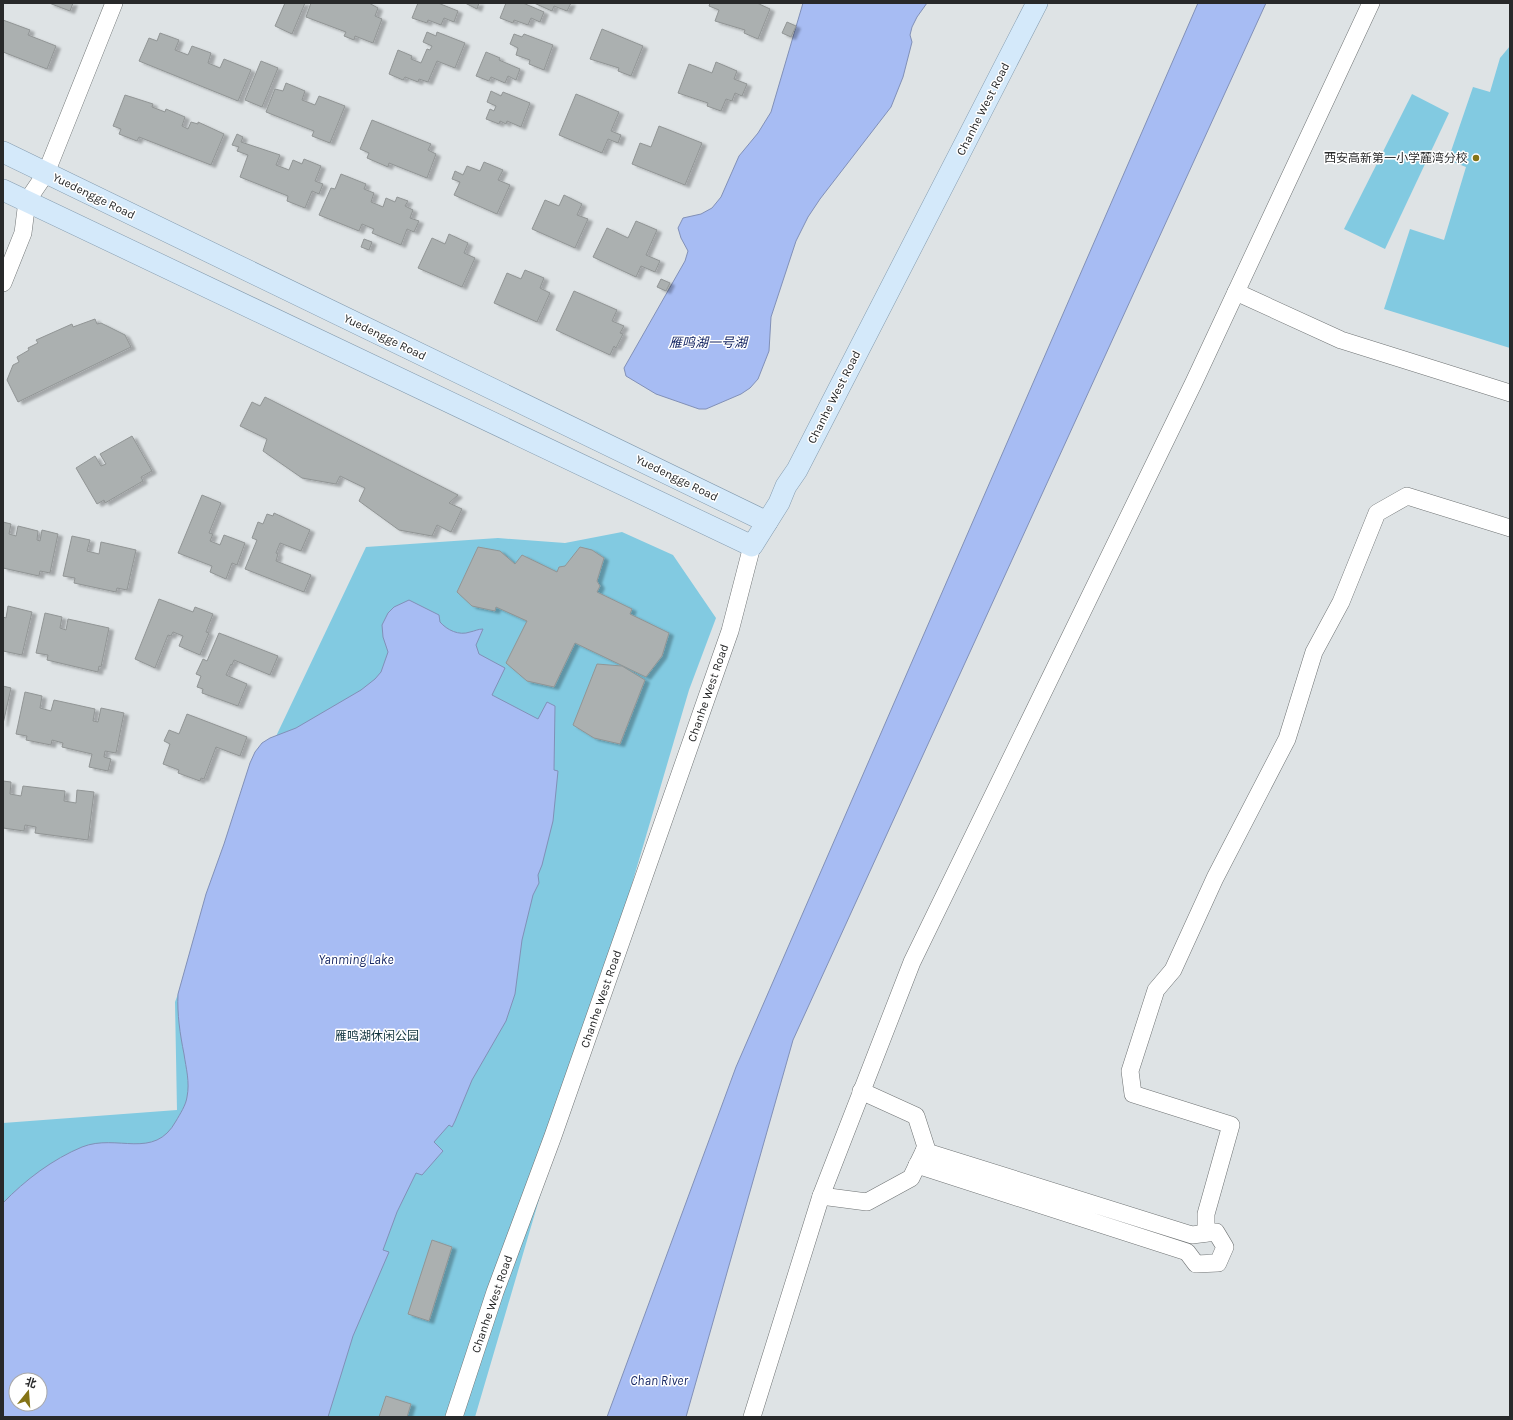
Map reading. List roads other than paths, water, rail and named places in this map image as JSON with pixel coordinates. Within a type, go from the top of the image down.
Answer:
[{"type":"main road","name":"Chanhe West Road","points":[[752,546],[797,470],[1037,3]]},
{"type":"main road","name":"Yuedengge Road","points":[[3,152],[767,522]]},
{"type":"main road","points":[[3,190],[752,546]]},
{"type":"street","points":[[3,283],[22,233],[27,201],[46,173],[114,3]]},
{"type":"street","points":[[752,1417],[821,1196],[912,962],[1191,389],[1371,3]]},
{"type":"street","points":[[1236,292],[1341,340],[1510,393]]},
{"type":"street","points":[[1206,1233],[1206,1214],[1231,1125],[1133,1094],[1130,1071],[1156,990],[1173,970],[1216,878],[1287,739],[1314,652],[1341,602],[1377,513],[1407,496],[1510,528]]},
{"type":"street","name":"Chanhe West Road","points":[[454,1417],[495,1292],[553,1136],[730,631],[752,546]]},
{"type":"street","points":[[821,1196],[867,1202],[911,1178],[926,1147],[916,1116],[861,1091]]},
{"type":"street","points":[[921,1158],[1192,1235],[1216,1232],[1225,1247],[1218,1264],[1196,1264],[1187,1252],[921,1158]]},
{"type":"water","name":"雁鸣湖一号湖","points":[[803,3],[927,3],[912,27],[910,35],[912,42],[903,77],[891,107],[820,199],[808,217],[796,241],[771,317],[769,351],[758,379],[750,388],[741,394],[706,409],[699,409],[656,394],[626,376],[624,368],[685,261],[688,251],[681,238],[678,228],[683,218],[701,214],[712,208],[721,197],[739,156],[758,133],[771,112]]},
{"type":"water","name":"Chan River","points":[[1198,3],[1266,3],[793,1040],[686,1417],[607,1417],[736,1067]]},
{"type":"water","name":"Yanming Lake","points":[[409,600],[439,615],[440,622],[446,628],[454,632],[466,633],[483,629],[476,645],[479,654],[505,668],[492,695],[538,719],[547,702],[555,706],[554,770],[558,771],[553,821],[538,875],[539,883],[533,895],[522,940],[515,994],[506,1021],[472,1080],[452,1127],[449,1125],[434,1142],[443,1151],[422,1175],[416,1173],[397,1212],[383,1250],[389,1252],[353,1336],[328,1417],[3,1417],[3,1203],[40,1171],[71,1152],[82,1147],[95,1144],[134,1144],[157,1140],[167,1133],[176,1121],[183,1109],[187,1097],[188,1086],[187,1070],[179,1024],[178,994],[206,894],[250,763],[255,752],[262,743],[270,738],[296,728],[361,690],[375,679],[381,672],[388,652],[383,637],[382,625],[388,613],[394,607]]},
{"type":"place","name":"西安高新第一小学麓湾分校","points":[[1476,158]]},
{"type":"park label","name":"雁鸣湖休闲公园","points":[[377,1036]]}]
